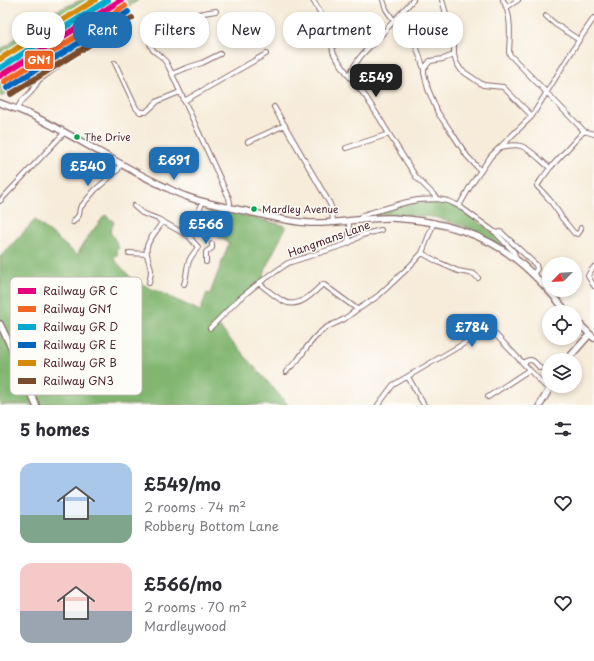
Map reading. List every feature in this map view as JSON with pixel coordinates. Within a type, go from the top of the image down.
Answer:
[{"type":"main road","points":[[0,103],[29,114],[120,164],[185,196],[203,201],[291,221],[332,223],[391,218],[434,222],[468,232],[506,248],[561,305]]},
{"type":"main road","points":[[0,324],[10,345]]},
{"type":"main road","points":[[574,353],[592,336],[582,327]]},
{"type":"main road","points":[[540,405],[547,393]]},
{"type":"main road","points":[[32,395],[36,405]]},
{"type":"street","points":[[313,0],[329,28],[334,54],[376,112],[416,178],[437,199]]},
{"type":"street","points":[[383,0],[386,9],[393,20]]},
{"type":"street","points":[[402,12],[413,0]]},
{"type":"street","points":[[442,0],[454,41],[454,55],[461,70],[483,85],[504,87],[532,116]]},
{"type":"street","points":[[503,0],[507,7],[510,28],[509,52],[512,58],[584,131],[594,134]]},
{"type":"street","points":[[507,7],[518,0]]},
{"type":"street","points":[[216,11],[186,17],[174,22],[156,34],[150,43],[153,51],[166,63],[172,74],[229,198],[229,207]]},
{"type":"street","points":[[546,16],[579,40]]},
{"type":"street","points":[[459,206],[471,185],[492,156],[532,116],[594,18]]},
{"type":"street","points":[[349,76],[354,66],[366,50],[393,22]]},
{"type":"street","points":[[417,48],[424,68],[428,89],[438,113],[467,156],[481,171]]},
{"type":"street","points":[[172,74],[186,68],[196,66],[220,54]]},
{"type":"street","points":[[184,101],[266,54]]},
{"type":"street","points":[[420,56],[430,60],[443,59],[454,55]]},
{"type":"street","points":[[424,68],[430,60]]},
{"type":"street","points":[[17,109],[39,80],[64,62]]},
{"type":"street","points":[[115,63],[136,108],[140,112],[146,112],[158,101],[180,92]]},
{"type":"street","points":[[274,107],[330,204],[332,210],[332,223]]},
{"type":"street","points":[[248,142],[285,125]]},
{"type":"street","points":[[581,228],[578,234],[574,233],[549,199],[537,186],[550,168],[584,131]]},
{"type":"street","points":[[0,201],[64,133]]},
{"type":"street","points":[[346,148],[389,134]]},
{"type":"street","points":[[500,147],[511,145],[520,146],[533,153],[550,168]]},
{"type":"street","points":[[73,222],[79,215],[80,208],[95,190],[118,170],[120,164]]},
{"type":"street","points":[[362,220],[362,216],[367,213],[407,202],[437,199],[448,201],[459,206],[496,233],[506,248]]},
{"type":"street","points":[[190,237],[203,201]]},
{"type":"street","points":[[134,206],[142,213],[190,237],[198,247],[206,252]]},
{"type":"street","points":[[347,244],[349,238],[349,221]]},
{"type":"street","points":[[149,283],[151,271],[147,249],[149,241],[162,222]]},
{"type":"street","points":[[286,372],[296,362],[314,337],[326,328],[348,317],[357,309],[378,296],[409,267],[422,253],[434,222]]},
{"type":"street","name":"Hangmans Lane","points":[[210,328],[239,299],[288,263],[347,244],[362,235],[381,230]]},
{"type":"street","points":[[496,233],[502,233],[536,265],[537,269],[532,274]]},
{"type":"street","points":[[206,252],[212,248],[212,244]]},
{"type":"street","points":[[184,284],[189,262],[198,247]]},
{"type":"street","points":[[206,252],[206,262]]},
{"type":"street","points":[[129,253],[147,254]]},
{"type":"street","points":[[422,253],[458,271],[474,274],[478,278]]},
{"type":"street","points":[[594,267],[588,276],[594,286]]},
{"type":"street","points":[[259,283],[287,303],[301,301],[310,296],[323,284],[357,309]]},
{"type":"street","points":[[378,405],[393,385],[487,330],[490,330],[495,334],[524,363],[542,384]]},
{"type":"street","points":[[524,363],[531,360],[540,368]]},
{"type":"street","points":[[488,397],[529,370]]},
{"type":"street","points":[[408,377],[424,405]]},
{"type":"green space","points":[[81,0],[104,0],[84,12],[73,12],[73,18],[65,23],[65,12],[54,12]]},
{"type":"green space","points":[[127,0],[138,0],[122,12],[106,12]]},
{"type":"green space","points":[[73,32],[73,48],[78,48],[66,58],[1,97],[0,96],[0,80],[49,48],[65,48],[65,38]]},
{"type":"green space","points":[[12,41],[12,48],[26,48],[0,65],[0,49],[9,45]]},
{"type":"green space","points":[[434,200],[458,207],[498,236],[504,243],[502,247],[468,228],[434,217],[392,214],[366,216],[406,204]]},
{"type":"green space","points":[[210,207],[286,227],[267,265],[263,279],[215,322],[288,405],[38,405],[33,395],[142,395],[142,284],[200,311],[207,293],[210,294],[229,243],[218,237],[219,233],[210,228],[212,223],[208,212]]},
{"type":"green space","points":[[105,215],[114,222],[110,232],[117,243],[116,245],[119,247],[116,251],[118,254],[113,258],[130,277],[10,277],[10,343],[0,321],[0,257],[35,220],[77,255],[87,238]]},
{"type":"green space","points":[[0,328],[10,351],[10,395],[30,395],[34,405],[0,405]]},
{"type":"transit line","points":[[0,59],[95,0]]},
{"type":"transit line","points":[[0,68],[108,0]]},
{"type":"transit line","points":[[0,76],[121,0]]},
{"type":"transit line","points":[[7,88],[73,47]]},
{"type":"rail line","name":"GN1","points":[[4,82],[125,6]]},
{"type":"rail line","name":"GN3","points":[[11,94],[84,48]]},
{"type":"place","name":"The Drive","points":[[77,137]]},
{"type":"place","name":"Mardley Avenue","points":[[254,209]]}]
